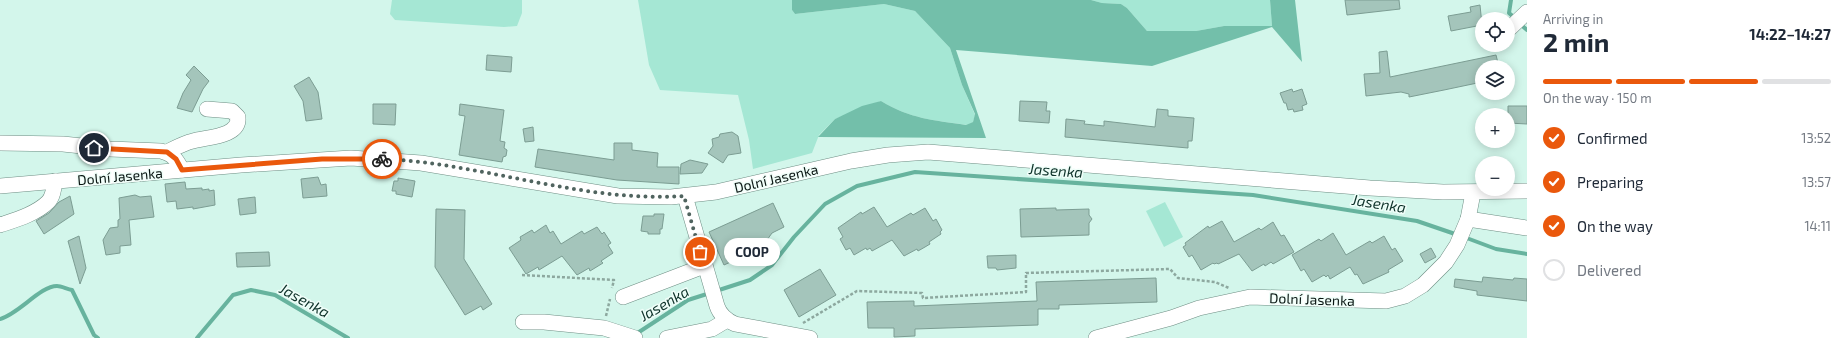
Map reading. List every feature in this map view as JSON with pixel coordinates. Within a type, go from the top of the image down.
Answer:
[{"type":"street","points":[[1515,23],[1527,12]]},
{"type":"street","points":[[0,143],[63,144],[110,149],[167,152],[193,140],[212,137],[230,131],[239,122],[238,117],[232,111],[207,109]]},
{"type":"street","points":[[167,152],[176,159],[182,170]]},
{"type":"street","name":"Dolní Jasenka","points":[[0,186],[322,159],[392,160],[450,167],[618,196],[650,198],[684,196],[730,189],[868,158],[910,153],[948,153],[1370,188],[1473,193],[1527,191]]},
{"type":"street","points":[[0,225],[29,214],[48,202],[53,193],[55,181]]},
{"type":"street","name":"Dolní Jasenka","points":[[1096,338],[1171,318],[1199,308],[1250,297],[1386,301],[1405,296],[1423,285],[1446,262],[1457,245],[1468,219],[1473,193]]},
{"type":"street","points":[[684,196],[719,312],[727,320],[735,324],[810,338]]},
{"type":"street","points":[[1468,219],[1527,228]]},
{"type":"street","points":[[623,297],[704,266]]},
{"type":"street","points":[[667,338],[712,329],[727,320]]},
{"type":"street","points":[[523,322],[544,322],[604,328],[629,336]]},
{"type":"path","points":[[786,333],[858,291],[922,293],[923,298],[1026,292],[1026,274],[1170,269],[1178,278],[1216,282],[1250,297]]},
{"type":"path","points":[[522,276],[614,280],[604,328]]},
{"type":"green space","points":[[392,0],[522,0],[522,13],[517,26],[504,27],[395,20],[390,14]]},
{"type":"green space","points":[[638,0],[792,0],[792,10],[795,14],[884,4],[915,11],[950,48],[962,85],[975,115],[973,122],[967,125],[922,118],[902,112],[881,101],[835,119],[819,135],[812,153],[753,169],[749,140],[738,95],[660,90],[649,65]]},
{"type":"green space","points":[[792,0],[1091,0],[1102,3],[1121,4],[1127,8],[1147,31],[1196,31],[1224,26],[1272,26],[1270,0],[1295,0],[1302,62],[1272,27],[1152,66],[956,50],[986,138],[818,137],[835,119],[862,106],[881,101],[902,112],[922,118],[966,125],[973,122],[975,114],[962,85],[950,48],[915,11],[884,4],[795,14],[792,10]]},
{"type":"green space","points":[[1091,0],[1270,0],[1272,26],[1224,26],[1196,31],[1147,31],[1127,8],[1121,4],[1102,3]]},
{"type":"green space","points":[[1165,202],[1183,237],[1164,247],[1146,211]]},
{"type":"building","points":[[1345,0],[1399,0],[1400,9],[1347,15]]},
{"type":"building","points":[[1480,5],[1481,12],[1475,12],[1475,26],[1451,31],[1448,16],[1471,12],[1470,7]]},
{"type":"building","points":[[1387,51],[1390,77],[1496,55],[1497,60],[1475,60],[1475,83],[1409,97],[1409,94],[1401,92],[1366,96],[1364,74],[1380,73],[1379,52]]},
{"type":"building","points":[[487,55],[512,57],[511,72],[486,70]]},
{"type":"building","points":[[194,66],[209,81],[203,89],[192,112],[177,108],[183,93],[191,80],[186,75]]},
{"type":"building","points":[[309,77],[318,92],[322,119],[306,121],[303,101],[294,86]]},
{"type":"building","points":[[1292,89],[1293,92],[1302,89],[1307,104],[1302,106],[1303,110],[1294,112],[1293,109],[1288,110],[1286,103],[1284,103],[1280,93]]},
{"type":"building","points":[[1020,101],[1047,102],[1046,111],[1050,111],[1049,123],[1019,121]]},
{"type":"building","points":[[373,104],[396,104],[395,125],[373,124]]},
{"type":"building","points":[[460,104],[504,110],[500,141],[505,142],[504,148],[507,150],[506,156],[503,157],[502,162],[459,155],[465,116],[459,115]]},
{"type":"building","points":[[1508,106],[1527,106],[1527,124],[1515,123],[1515,108],[1508,108]]},
{"type":"building","points":[[1157,109],[1168,110],[1168,116],[1194,118],[1192,141],[1188,141],[1188,148],[1065,137],[1066,119],[1085,121],[1084,124],[1104,126],[1104,121],[1155,127]]},
{"type":"building","points":[[533,127],[534,141],[525,142],[523,129]]},
{"type":"building","points":[[732,132],[738,136],[741,153],[728,155],[723,163],[708,153],[713,146],[712,139],[719,137],[720,134]]},
{"type":"building","points":[[614,143],[632,143],[632,150],[658,153],[657,167],[679,167],[679,184],[617,180],[535,167],[538,149],[614,160]]},
{"type":"building","points":[[690,160],[708,164],[702,173],[680,174],[681,164]]},
{"type":"building","points":[[318,177],[321,185],[326,184],[327,196],[303,198],[301,179]]},
{"type":"building","points":[[398,178],[415,181],[412,197],[396,194],[396,191],[392,191],[394,181],[398,181]]},
{"type":"building","points":[[185,182],[186,189],[202,188],[202,190],[214,190],[215,205],[193,209],[193,207],[177,209],[176,201],[167,202],[165,184]]},
{"type":"building","points":[[135,195],[140,197],[151,196],[154,217],[129,220],[131,245],[120,246],[120,253],[106,255],[103,240],[110,228],[118,227],[118,220],[120,219],[119,198]]},
{"type":"building","points":[[70,196],[74,214],[44,234],[36,221],[49,213],[59,202]]},
{"type":"building","points":[[255,197],[256,213],[240,215],[238,199]]},
{"type":"building","points":[[773,203],[784,227],[772,233],[767,240],[770,246],[749,256],[748,254],[724,265],[709,232]]},
{"type":"building","points":[[874,207],[887,227],[911,213],[913,215],[925,208],[933,221],[936,219],[942,230],[940,232],[941,234],[929,242],[930,244],[925,247],[918,251],[917,249],[904,256],[892,240],[872,251],[870,248],[867,250],[866,248],[854,255],[850,248],[846,250],[840,239],[843,237],[838,228],[861,212],[862,214]]},
{"type":"building","points":[[1056,208],[1056,210],[1089,209],[1089,215],[1092,219],[1089,223],[1089,235],[1021,237],[1020,209]]},
{"type":"building","points":[[436,209],[465,210],[464,259],[492,304],[483,310],[481,306],[465,315],[435,267]]},
{"type":"building","points":[[654,214],[664,214],[660,234],[648,234],[648,232],[641,231],[643,216],[654,216]]},
{"type":"building","points":[[1222,221],[1234,242],[1259,228],[1261,230],[1273,222],[1281,236],[1284,235],[1294,252],[1273,264],[1271,262],[1265,266],[1264,264],[1252,271],[1239,254],[1218,264],[1213,263],[1201,270],[1192,255],[1189,257],[1183,247],[1186,245],[1185,243],[1208,226],[1209,228]]},
{"type":"building","points":[[546,225],[550,233],[553,231],[561,244],[582,231],[584,234],[597,227],[602,234],[604,232],[611,243],[608,245],[613,253],[601,261],[603,263],[590,271],[589,268],[577,275],[562,256],[539,270],[538,267],[526,274],[509,248],[521,240],[520,237],[532,230],[534,233]]},
{"type":"building","points":[[1333,233],[1346,255],[1370,241],[1372,243],[1384,236],[1392,250],[1395,248],[1403,261],[1388,270],[1389,272],[1363,284],[1357,274],[1355,275],[1350,267],[1330,279],[1328,275],[1326,277],[1324,275],[1312,282],[1304,269],[1301,271],[1292,255],[1319,239],[1321,241]]},
{"type":"building","points":[[79,236],[86,268],[80,284],[68,241]]},
{"type":"building","points":[[1431,248],[1436,257],[1425,263],[1420,254]]},
{"type":"building","points":[[269,252],[270,266],[237,267],[236,253]]},
{"type":"building","points":[[1016,255],[1016,268],[997,270],[996,268],[988,268],[987,256]]},
{"type":"building","points":[[820,269],[836,295],[799,317],[784,290]]},
{"type":"building","points":[[1483,277],[1513,280],[1514,278],[1527,279],[1527,301],[1477,295],[1477,291],[1454,287],[1455,279],[1482,282]]},
{"type":"building","points":[[1156,278],[1157,302],[1059,305],[1059,309],[1038,309],[1038,325],[915,329],[915,336],[894,337],[894,328],[868,328],[867,302],[914,301],[914,306],[1037,301],[1036,282]]},
{"type":"waterway","points":[[1511,0],[1509,13],[1516,19]]},
{"type":"waterway","points":[[1520,24],[1527,30]]},
{"type":"waterway","name":"Jasenka","points":[[716,291],[750,280],[772,265],[794,237],[825,204],[857,186],[915,172],[1253,195],[1417,221],[1458,235]]},
{"type":"waterway","name":"Jasenka","points":[[1464,237],[1496,249],[1527,254]]},
{"type":"waterway","name":"Jasenka","points":[[0,319],[15,312],[44,290],[50,287],[59,286],[72,290],[94,335],[98,338]]},
{"type":"waterway","name":"Jasenka","points":[[197,338],[233,295],[251,290],[275,295],[348,338]]},
{"type":"waterway","name":"Jasenka","points":[[636,334],[688,300],[710,293]]},
{"type":"way so far","points":[[382,159],[450,167],[618,196],[656,198],[684,196],[700,252]]},
{"type":"place","name":"COOP","points":[[700,252]]},
{"type":"route","points":[[94,148],[167,152],[176,159],[182,170],[322,159],[382,159]]}]
